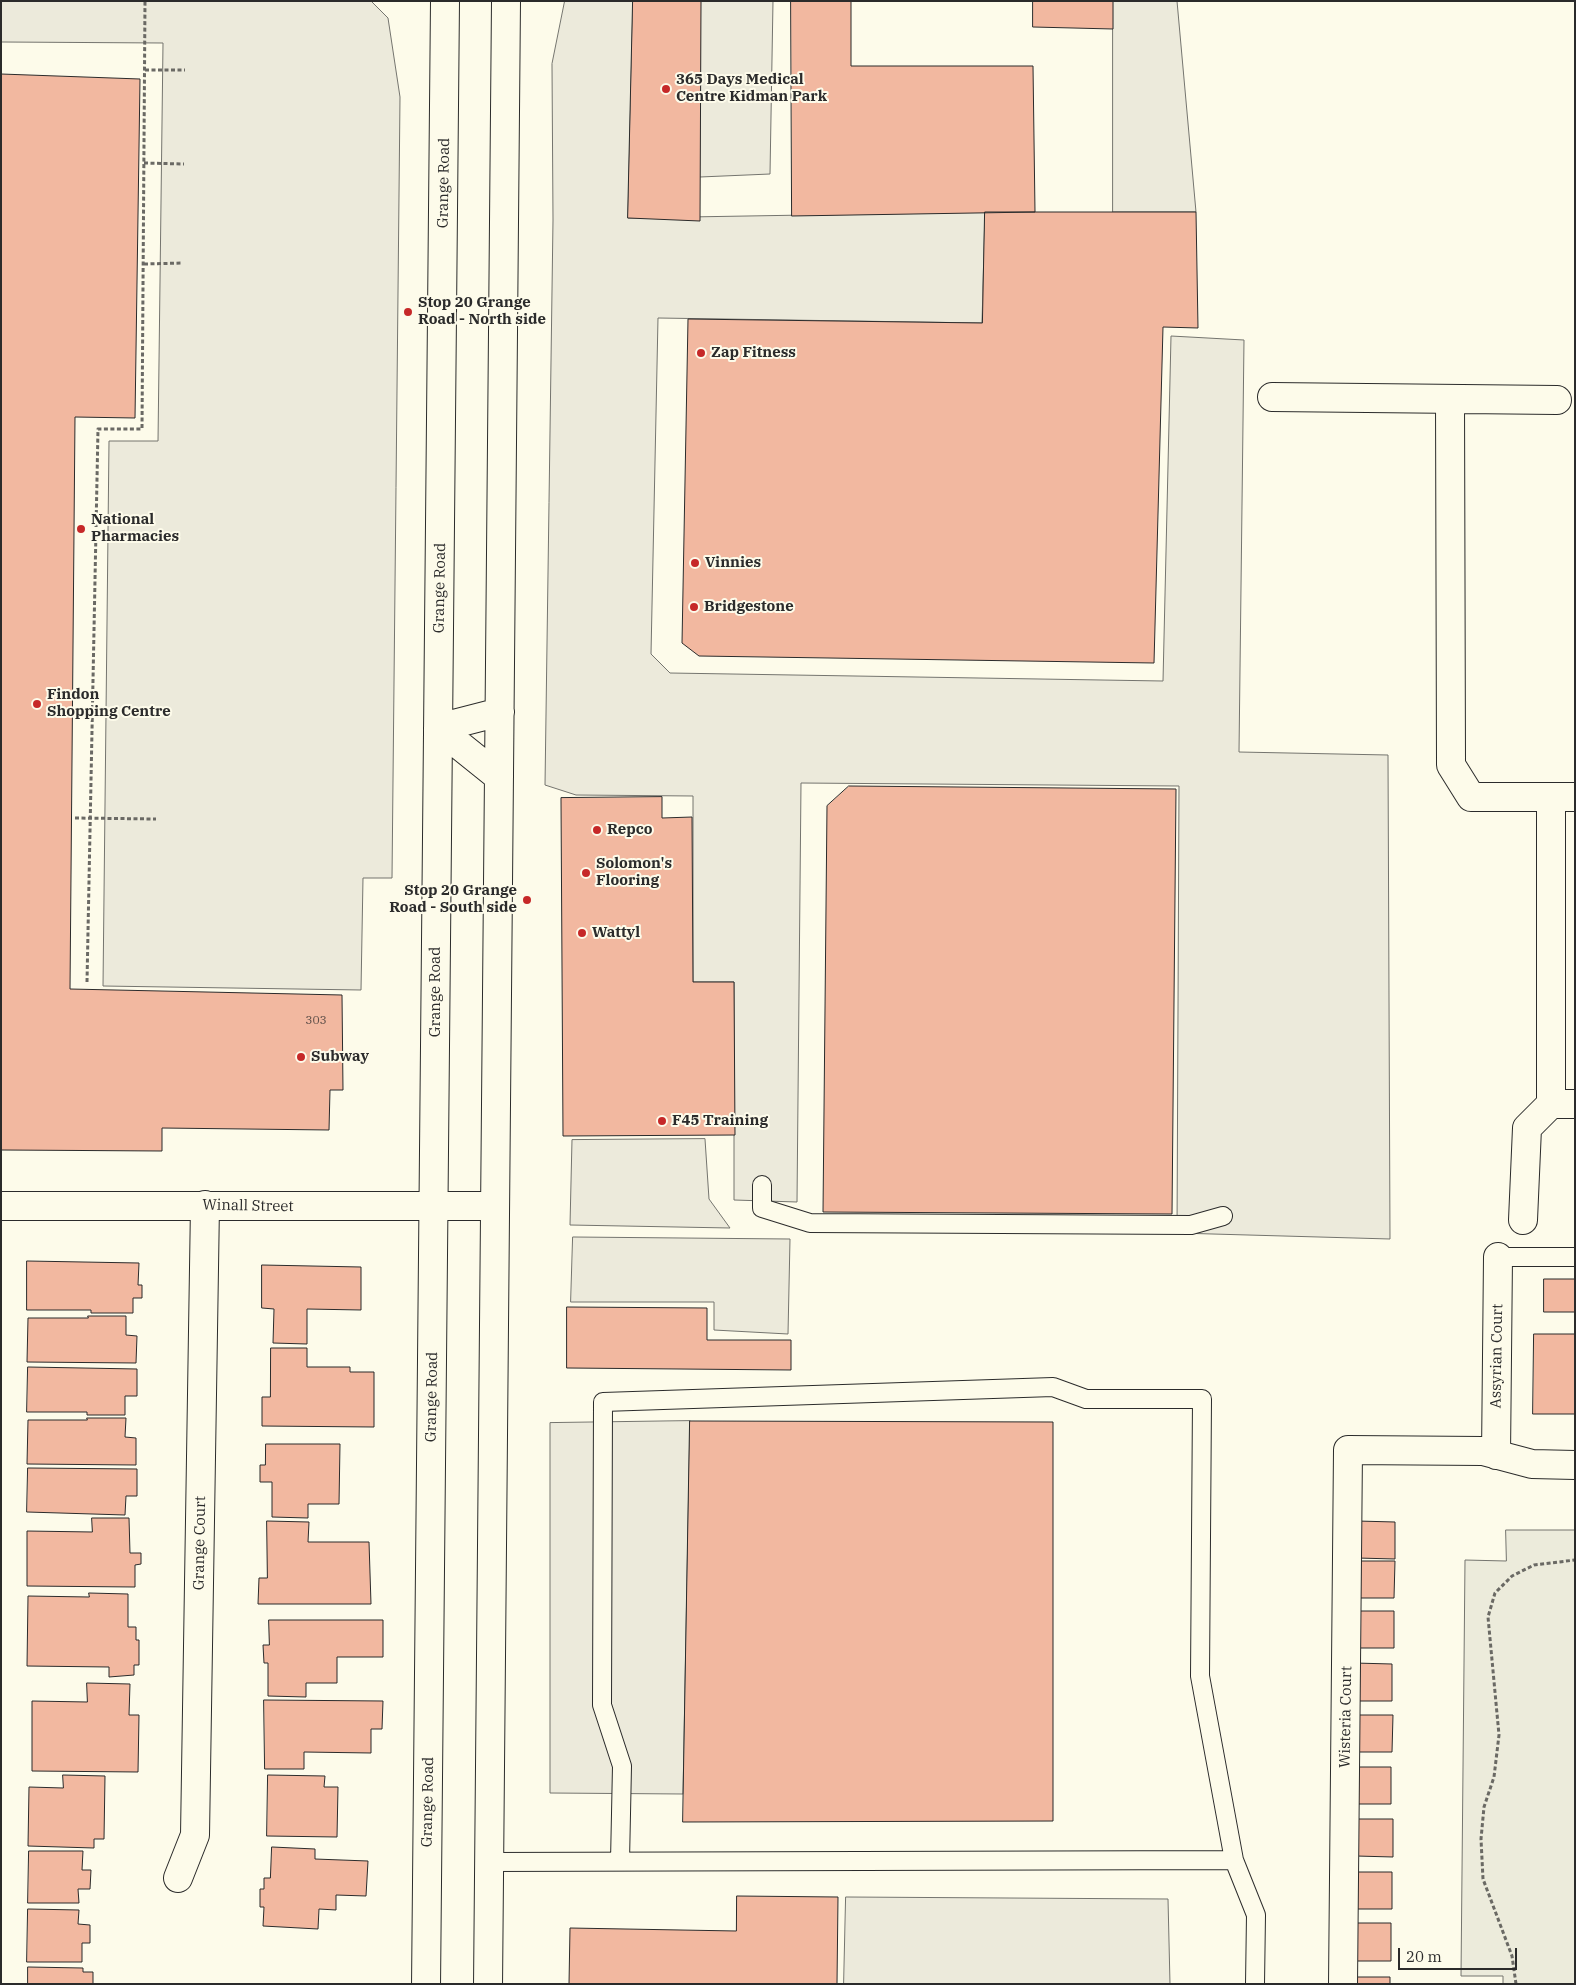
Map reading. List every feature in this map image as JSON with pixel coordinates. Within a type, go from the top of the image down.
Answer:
[{"type":"main road","points":[[427,1],[446,36]]},
{"type":"main road","name":"Grange Road","points":[[426,1984],[445,1]]},
{"type":"main road","points":[[488,1984],[506,1]]},
{"type":"main road","points":[[1272,397],[1557,400]]},
{"type":"main road","points":[[1450,399],[1451,765],[1471,797],[1563,797],[1563,1104],[1527,1128],[1523,1220]]},
{"type":"main road","points":[[438,728],[500,712]]},
{"type":"main road","points":[[438,728],[499,777]]},
{"type":"main road","name":"Grange Court","points":[[178,1878],[194,1835],[205,1205]]},
{"type":"main road","name":"Winall Street","points":[[1,1206],[495,1206]]},
{"type":"main road","name":"Assyrian Court","points":[[1496,1455],[1498,1257]]},
{"type":"main road","name":"Wisteria Court","points":[[1343,1984],[1348,1450],[1483,1451],[1496,1455]]},
{"type":"main road","points":[[1496,1455],[1532,1464],[1575,1464]]},
{"type":"lane","points":[[762,1184],[762,1208],[810,1223],[1191,1225],[1223,1216]]},
{"type":"lane","points":[[1498,1257],[1575,1257]]},
{"type":"lane","points":[[620,1861],[622,1766],[602,1705],[603,1402],[1053,1386],[1086,1399],[1202,1399],[1200,1676],[1234,1860],[1256,1915],[1255,1984]]},
{"type":"lane","points":[[489,1862],[1234,1860]]},
{"type":"path","points":[[87,982],[98,429],[142,429],[145,1]]},
{"type":"path","points":[[144,70],[185,70]]},
{"type":"path","points":[[144,163],[184,164]]},
{"type":"path","points":[[144,264],[183,263]]},
{"type":"path","points":[[75,818],[156,819]]},
{"type":"path","points":[[1516,1984],[1512,1956],[1483,1879],[1481,1839],[1484,1807],[1494,1777],[1499,1735],[1488,1617],[1495,1593],[1512,1576],[1534,1565],[1575,1560]]},
{"type":"shaded area","points":[[1,1],[371,1],[388,18],[400,97],[392,878],[363,878],[361,990],[103,986],[109,441],[158,441],[163,43],[1,42]]},
{"type":"shaded area","points":[[565,1],[633,1],[628,218],[985,212],[982,323],[658,318],[651,654],[670,673],[1163,681],[1171,336],[1244,340],[1239,752],[1388,755],[1390,1239],[1177,1233],[1179,786],[801,783],[797,1202],[734,1200],[734,982],[693,982],[693,796],[576,795],[545,785],[553,220],[552,64]]},
{"type":"shaded area","points":[[701,1],[773,1],[770,174],[700,177]]},
{"type":"shaded area","points":[[1113,1],[1177,1],[1196,212],[1113,212]]},
{"type":"shaded area","points":[[705,1139],[709,1199],[730,1228],[570,1225],[572,1140]]},
{"type":"shaded area","points":[[573,1237],[790,1239],[788,1334],[714,1330],[714,1302],[571,1302]]},
{"type":"shaded area","points":[[690,1421],[683,1794],[550,1793],[550,1423]]},
{"type":"shaded area","points":[[1506,1530],[1575,1530],[1575,1984],[1503,1984],[1503,1976],[1461,1976],[1465,1560],[1506,1561]]},
{"type":"shaded area","points":[[846,1897],[1168,1899],[1170,1984],[844,1984]]},
{"type":"building","name":"365 Days Medical Centre Kidman Park","points":[[633,1],[701,1],[700,221],[628,218]]},
{"type":"building","points":[[791,1],[851,1],[851,66],[1033,66],[1035,212],[792,216]]},
{"type":"building","points":[[1033,1],[1113,1],[1113,29],[1033,27]]},
{"type":"building","name":"Findon Shopping Centre","points":[[1,74],[140,79],[135,418],[75,417],[70,989],[342,995],[343,1090],[330,1090],[329,1130],[162,1128],[162,1151],[1,1150]]},
{"type":"building","points":[[985,212],[1196,212],[1198,328],[1163,327],[1154,663],[699,656],[682,643],[688,319],[982,323]]},
{"type":"building","points":[[849,786],[1176,789],[1172,1214],[823,1212],[827,806]]},
{"type":"building","points":[[662,797],[662,818],[692,817],[693,982],[734,982],[735,1135],[563,1136],[561,798]]},
{"type":"building","points":[[27,1261],[139,1263],[138,1285],[142,1285],[142,1298],[133,1298],[133,1313],[91,1313],[91,1310],[27,1310]]},
{"type":"building","points":[[262,1265],[361,1267],[361,1310],[307,1309],[307,1344],[273,1343],[274,1309],[262,1308]]},
{"type":"building","points":[[1544,1279],[1575,1279],[1575,1312],[1544,1312]]},
{"type":"building","points":[[567,1307],[707,1308],[707,1340],[791,1340],[791,1370],[567,1368]]},
{"type":"building","points":[[88,1316],[126,1316],[126,1335],[137,1336],[136,1363],[27,1362],[28,1318],[88,1318]]},
{"type":"building","points":[[1534,1334],[1575,1334],[1575,1414],[1533,1414]]},
{"type":"building","points":[[271,1348],[307,1348],[307,1367],[350,1367],[350,1372],[374,1372],[374,1427],[262,1426],[262,1397],[270,1397]]},
{"type":"building","points":[[28,1367],[137,1369],[137,1396],[125,1396],[125,1415],[87,1415],[87,1412],[27,1412]]},
{"type":"building","points":[[87,1418],[126,1418],[125,1437],[136,1438],[136,1465],[27,1464],[28,1420],[87,1420]]},
{"type":"building","points":[[690,1421],[1053,1422],[1053,1821],[683,1822]]},
{"type":"building","points":[[266,1444],[340,1444],[339,1504],[308,1504],[308,1518],[272,1517],[272,1482],[260,1482],[260,1465],[265,1465]]},
{"type":"building","points":[[28,1468],[137,1469],[137,1496],[126,1496],[125,1515],[27,1512]]},
{"type":"building","points":[[92,1518],[129,1518],[130,1553],[141,1553],[141,1564],[135,1565],[135,1587],[27,1586],[27,1531],[92,1532]]},
{"type":"building","points":[[267,1521],[309,1522],[308,1542],[369,1542],[371,1604],[258,1604],[259,1578],[267,1578]]},
{"type":"building","points":[[1357,1521],[1395,1522],[1395,1559],[1357,1558]]},
{"type":"building","points":[[1357,1561],[1395,1561],[1394,1598],[1357,1598]]},
{"type":"building","points":[[89,1593],[128,1594],[128,1627],[136,1627],[136,1640],[139,1640],[139,1665],[134,1665],[134,1675],[109,1677],[109,1667],[27,1666],[28,1596],[89,1597]]},
{"type":"building","points":[[1356,1611],[1394,1611],[1394,1648],[1356,1648]]},
{"type":"building","points":[[269,1620],[383,1620],[383,1657],[337,1657],[337,1683],[306,1683],[306,1697],[268,1696],[268,1663],[264,1663],[263,1645],[269,1645]]},
{"type":"building","points":[[1354,1663],[1392,1664],[1392,1701],[1354,1701]]},
{"type":"building","points":[[87,1683],[130,1684],[129,1715],[139,1715],[138,1772],[32,1771],[32,1701],[87,1702]]},
{"type":"building","points":[[264,1700],[383,1701],[382,1729],[371,1729],[371,1753],[304,1752],[304,1769],[265,1769]]},
{"type":"building","points":[[1355,1715],[1393,1715],[1392,1752],[1354,1752]]},
{"type":"building","points":[[1353,1767],[1391,1767],[1391,1804],[1353,1804]]},
{"type":"building","points":[[63,1775],[105,1776],[104,1839],[94,1839],[94,1848],[28,1846],[29,1787],[63,1788]]},
{"type":"building","points":[[268,1775],[325,1776],[324,1787],[338,1787],[337,1837],[267,1836]]},
{"type":"building","points":[[1356,1819],[1393,1819],[1393,1857],[1356,1856]]},
{"type":"building","points":[[272,1847],[315,1849],[315,1859],[368,1861],[366,1896],[336,1895],[336,1910],[319,1909],[318,1929],[263,1926],[264,1907],[260,1907],[260,1889],[264,1889],[264,1878],[270,1878]]},
{"type":"building","points":[[29,1851],[83,1851],[82,1870],[91,1870],[90,1889],[78,1889],[79,1903],[28,1903]]},
{"type":"building","points":[[1354,1872],[1392,1872],[1392,1909],[1354,1909]]},
{"type":"building","points":[[737,1896],[838,1897],[837,1984],[569,1984],[570,1928],[736,1931]]},
{"type":"building","points":[[28,1909],[79,1910],[78,1924],[90,1925],[90,1943],[82,1943],[82,1962],[27,1962]]},
{"type":"building","points":[[1353,1923],[1391,1923],[1391,1961],[1353,1961]]},
{"type":"building","points":[[28,1967],[83,1968],[83,1972],[93,1972],[93,1984],[28,1984]]},
{"type":"building","points":[[1352,1977],[1390,1977],[1390,1984],[1352,1984]]},
{"type":"place","name":"365 Days Medical Centre Kidman Park","points":[[666,89]]},
{"type":"place","name":"Stop 20 Grange Road - North side","points":[[408,312]]},
{"type":"place","name":"Zap Fitness","points":[[701,353]]},
{"type":"place","name":"National Pharmacies","points":[[81,529]]},
{"type":"place","name":"Vinnies","points":[[695,563]]},
{"type":"place","name":"Bridgestone","points":[[694,607]]},
{"type":"place","name":"Findon Shopping Centre","points":[[37,704]]},
{"type":"place","name":"Repco","points":[[597,830]]},
{"type":"place","name":"Solomon's Flooring","points":[[586,873]]},
{"type":"place","name":"Stop 20 Grange Road - South side","points":[[527,900]]},
{"type":"place","name":"Wattyl","points":[[582,933]]},
{"type":"place","name":"Subway","points":[[301,1057]]},
{"type":"place","name":"F45 Training","points":[[662,1121]]}]
